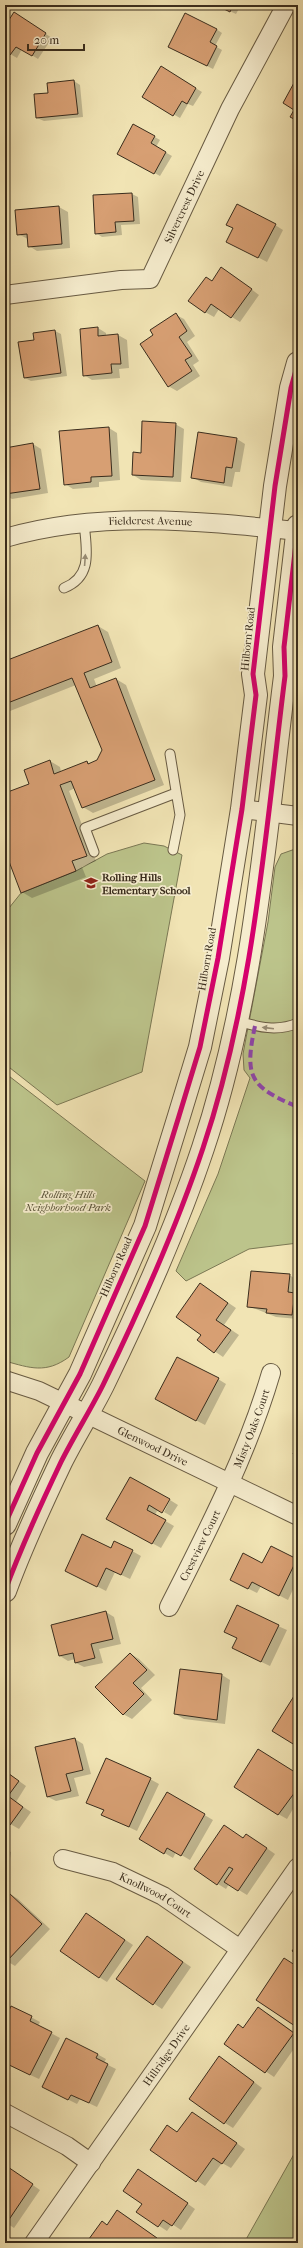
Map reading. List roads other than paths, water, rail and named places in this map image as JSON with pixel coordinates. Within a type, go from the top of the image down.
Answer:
[{"type":"street","name":"Silvercrest Drive","points":[[5,295],[121,280],[150,280],[230,109],[286,5]]},
{"type":"street","name":"Hilborn Road","points":[[5,1524],[37,1453],[80,1374],[145,1226],[200,1047],[218,958],[242,809],[256,696],[254,674],[270,528],[291,388],[298,363]]},
{"type":"street","name":"Fieldcrest Avenue","points":[[5,538],[26,532],[84,522],[169,520],[298,529]]},
{"type":"street","points":[[5,1591],[62,1461],[87,1415],[127,1332],[180,1209],[203,1150],[219,1096],[237,1022],[255,930],[285,676],[284,647],[298,529]]},
{"type":"street","points":[[242,809],[298,816]]},
{"type":"street","name":"Misty Oaks Court","points":[[229,1481],[258,1417],[271,1373]]},
{"type":"street","name":"Glenwood Drive","points":[[5,1380],[39,1391],[229,1481],[298,1516]]},
{"type":"street","name":"Crestview Court","points":[[169,1607],[229,1481]]},
{"type":"street","name":"Knollwood Court","points":[[63,1859],[113,1872],[163,1896],[240,1949]]},
{"type":"street","name":"Hillridge Drive","points":[[34,2243],[298,1867]]},
{"type":"street","points":[[5,2114],[67,2146],[91,2163]]},
{"type":"lane","points":[[64,588],[73,584],[82,574],[86,563],[84,522]]},
{"type":"lane","points":[[170,754],[180,815],[173,850]]},
{"type":"lane","points":[[94,852],[85,828],[176,793]]},
{"type":"lane","points":[[237,1022],[272,1029],[285,1028],[298,1023]]},
{"type":"place","name":"Rolling Hills Elementary School","points":[[91,883]]},
{"type":"park label","name":"Rolling Hills Neighborhood Park","points":[[68,1200]]}]
